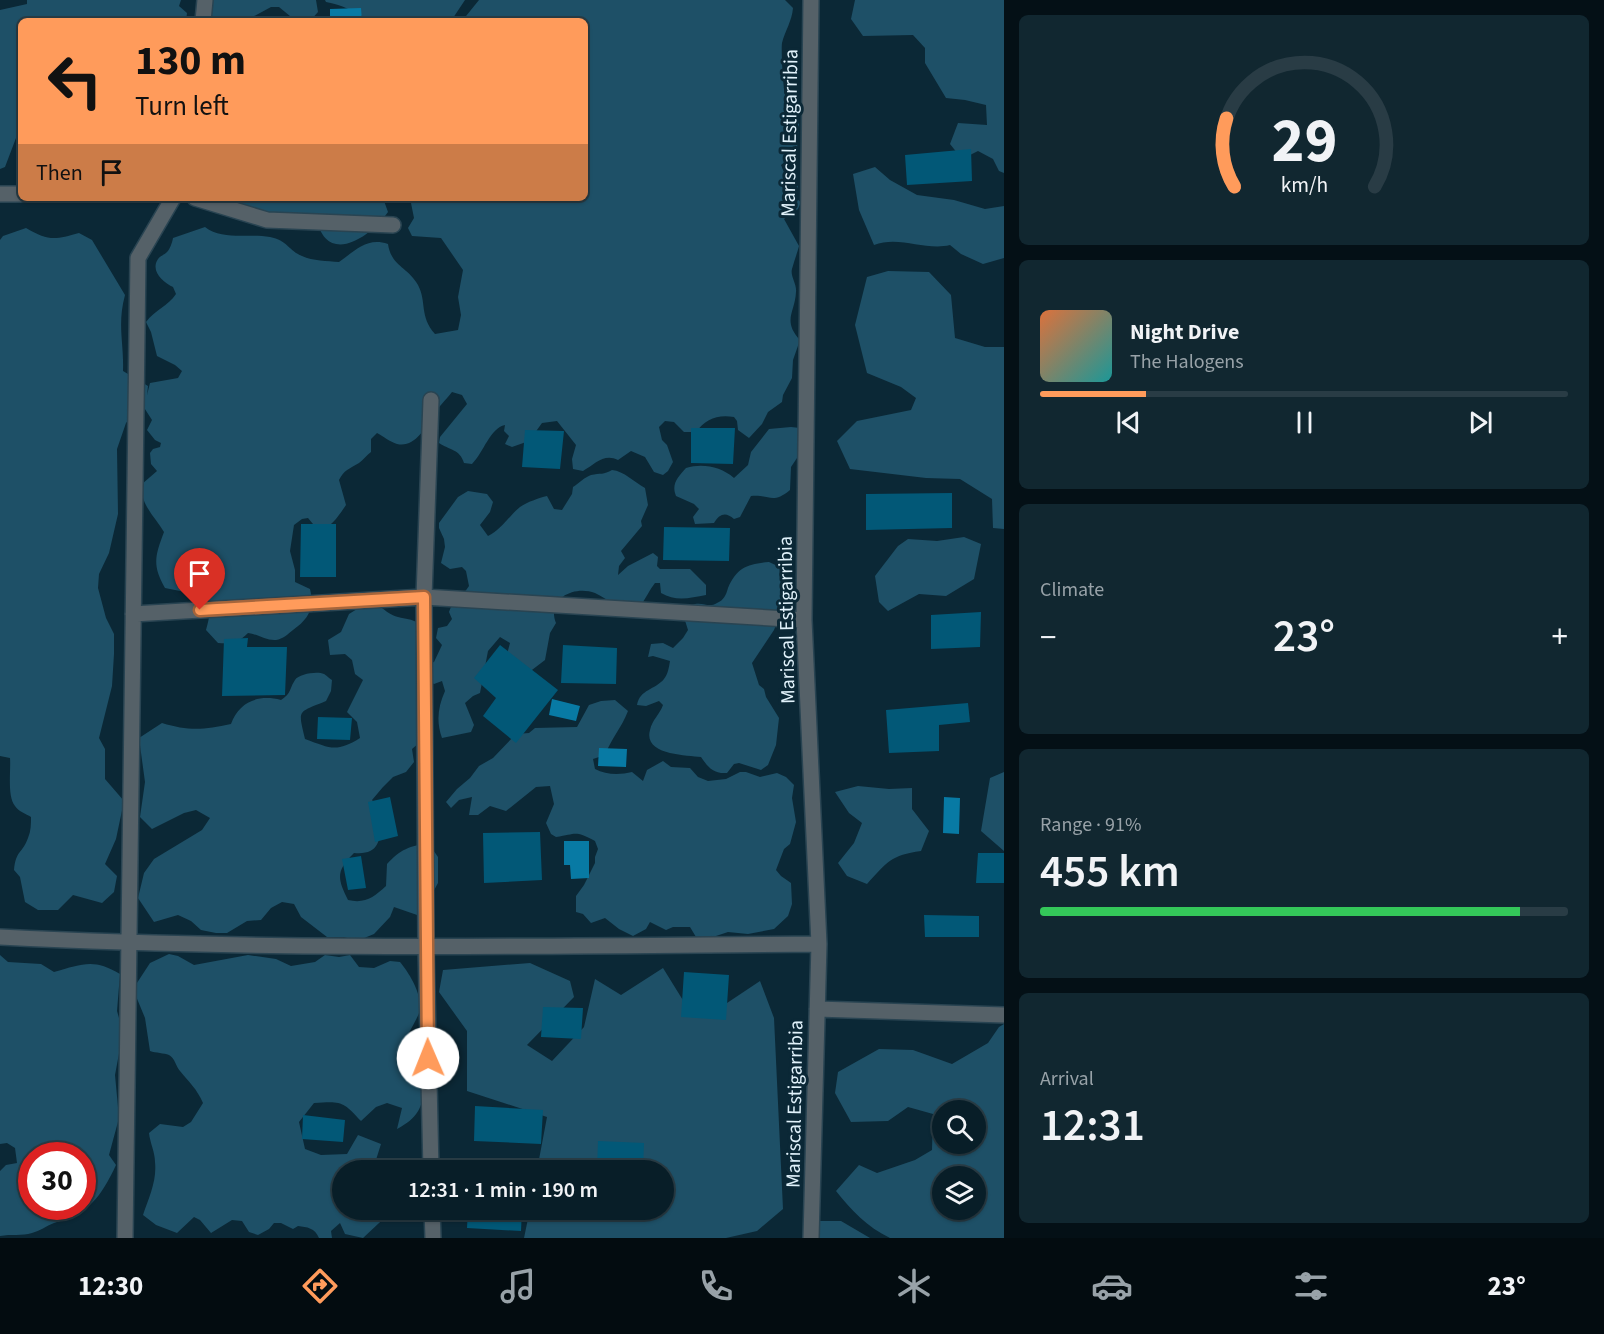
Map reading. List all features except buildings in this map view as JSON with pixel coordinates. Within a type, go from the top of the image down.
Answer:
[{"type":"street","points":[[203,18],[205,0]]},
{"type":"street","name":"Mariscal Estigarribia","points":[[811,0],[804,620],[819,944],[811,1238]]},
{"type":"street","points":[[0,194],[18,194]]},
{"type":"street","points":[[125,1238],[138,258],[171,201]]},
{"type":"street","points":[[205,201],[267,220],[393,225]]},
{"type":"street","points":[[430,400],[424,597],[426,947],[431,1160]]},
{"type":"street","points":[[134,614],[424,597],[804,620]]},
{"type":"street","points":[[0,937],[129,944],[426,947],[819,944]]},
{"type":"street","points":[[817,1009],[1004,1014]]},
{"type":"street","points":[[432,1220],[433,1238]]},
{"type":"shaded area","points":[[27,0],[181,0],[179,6],[187,13],[186,18],[18,18],[18,136],[5,167],[0,169],[0,10],[27,4]]},
{"type":"shaded area","points":[[196,0],[316,0],[318,12],[313,18],[292,18],[279,7],[271,7],[251,18],[204,18],[197,9]]},
{"type":"shaded area","points":[[325,0],[465,0],[453,18],[365,18],[353,11]]},
{"type":"shaded area","points":[[479,0],[785,0],[793,8],[782,43],[782,61],[785,94],[799,118],[798,159],[786,161],[781,165],[784,172],[794,177],[798,187],[795,198],[801,202],[798,209],[784,219],[799,246],[792,272],[796,292],[791,322],[800,340],[793,360],[792,378],[782,402],[768,412],[762,424],[749,438],[738,430],[734,417],[712,418],[696,432],[684,432],[674,422],[665,421],[659,427],[662,440],[667,445],[673,462],[663,475],[654,472],[645,457],[631,451],[618,460],[608,458],[600,460],[583,471],[573,469],[572,459],[576,445],[557,421],[542,423],[529,441],[512,447],[505,444],[509,436],[504,431],[505,425],[500,427],[491,435],[472,464],[464,463],[457,452],[439,443],[440,437],[467,404],[462,395],[452,392],[436,410],[422,432],[409,443],[397,444],[377,433],[371,439],[371,452],[345,472],[339,480],[346,505],[331,524],[318,530],[308,518],[294,525],[290,551],[295,570],[295,582],[310,589],[312,602],[303,622],[279,639],[273,640],[248,633],[238,641],[218,643],[206,630],[210,611],[206,592],[185,592],[165,588],[158,573],[156,560],[164,532],[145,504],[142,484],[157,471],[151,464],[150,453],[153,449],[160,447],[161,443],[155,440],[147,430],[152,420],[143,406],[145,400],[126,423],[117,449],[118,514],[109,553],[99,574],[98,588],[106,618],[114,634],[112,686],[99,738],[105,749],[105,779],[124,801],[116,839],[105,864],[117,876],[114,892],[102,903],[73,895],[58,910],[38,910],[25,902],[20,877],[14,870],[16,859],[29,835],[31,817],[15,806],[10,790],[10,758],[0,756],[0,240],[3,236],[26,228],[46,237],[57,238],[79,233],[92,240],[125,295],[121,325],[123,371],[148,386],[147,395],[150,383],[178,378],[182,371],[157,356],[146,322],[176,294],[173,287],[159,276],[156,263],[168,251],[173,238],[205,227],[220,234],[276,238],[302,256],[325,261],[339,262],[368,243],[388,244],[396,262],[410,274],[418,285],[427,321],[435,334],[458,330],[461,315],[458,297],[463,270],[441,238],[412,236],[408,228],[414,218],[411,201],[588,201],[588,18],[464,18]]},
{"type":"shaded area","points":[[855,0],[1004,0],[1004,173],[999,171],[993,159],[978,151],[962,159],[950,144],[958,123],[987,125],[986,105],[946,98],[925,63],[925,48],[913,35],[863,36],[851,19]]},
{"type":"shaded area","points":[[361,8],[362,18],[330,18],[330,9]]},
{"type":"shaded area","points":[[875,167],[890,180],[917,195],[954,200],[985,209],[1004,206],[1004,258],[983,264],[961,254],[950,245],[931,246],[883,242],[874,245],[859,210],[853,174]]},
{"type":"shaded area","points":[[231,201],[384,201],[388,212],[380,222],[359,239],[338,244],[328,241],[321,232],[316,216],[310,213],[293,213],[290,225],[234,209]]},
{"type":"shaded area","points":[[888,271],[929,272],[951,295],[955,338],[985,347],[1004,347],[1004,529],[993,528],[992,499],[960,479],[926,478],[850,469],[837,441],[857,421],[911,410],[916,398],[901,387],[867,373],[855,325],[867,277]]},
{"type":"shaded area","points":[[800,428],[799,455],[791,467],[790,490],[774,498],[751,496],[740,517],[734,519],[723,515],[714,523],[695,524],[693,517],[699,509],[694,504],[676,496],[674,488],[680,474],[686,468],[699,466],[712,467],[734,478],[748,465],[751,452],[769,429]]},
{"type":"shaded area","points":[[612,470],[625,475],[645,488],[648,505],[641,521],[642,526],[621,551],[625,558],[619,566],[618,575],[628,566],[653,553],[658,557],[657,566],[660,569],[690,569],[706,585],[706,595],[683,599],[672,598],[661,593],[660,583],[655,583],[642,604],[634,612],[622,617],[616,614],[613,603],[595,593],[571,592],[559,600],[555,607],[556,623],[550,633],[545,660],[528,673],[506,658],[510,643],[500,637],[488,651],[480,693],[465,703],[474,725],[471,732],[442,738],[439,714],[445,691],[442,681],[434,684],[431,682],[429,664],[434,662],[442,645],[436,638],[438,628],[447,626],[452,619],[450,608],[469,586],[466,571],[462,567],[450,569],[441,563],[445,547],[439,523],[458,497],[468,491],[487,494],[493,502],[490,512],[480,525],[488,536],[520,507],[537,499],[547,496],[554,509],[562,510],[572,494],[573,487],[589,476]]},
{"type":"shaded area","points":[[964,537],[981,544],[974,579],[946,596],[919,594],[888,611],[879,602],[875,576],[898,546],[908,539],[937,541]]},
{"type":"shaded area","points":[[769,562],[784,569],[792,576],[787,598],[774,630],[752,663],[759,685],[764,689],[766,697],[779,718],[776,745],[768,765],[761,770],[739,763],[734,764],[727,773],[722,773],[711,769],[701,757],[659,749],[650,738],[650,730],[663,705],[659,701],[646,706],[637,705],[644,693],[664,679],[669,668],[670,661],[653,656],[648,657],[651,644],[663,643],[673,648],[688,630],[682,611],[694,604],[713,605],[719,602],[739,571],[755,564]]},
{"type":"shaded area","points":[[365,604],[376,605],[393,615],[419,623],[419,743],[412,749],[414,762],[406,772],[393,777],[372,800],[380,809],[379,841],[371,851],[354,853],[341,870],[340,880],[348,900],[369,899],[386,886],[387,864],[392,859],[406,849],[429,844],[438,857],[438,883],[420,916],[394,907],[390,917],[374,934],[357,941],[344,937],[327,937],[301,917],[294,904],[282,902],[271,908],[261,920],[247,921],[227,933],[201,930],[191,921],[178,915],[154,922],[138,898],[144,873],[154,859],[202,830],[210,818],[196,810],[184,813],[152,829],[140,817],[145,782],[139,738],[162,723],[196,729],[231,724],[244,705],[257,699],[281,700],[289,693],[297,678],[317,673],[324,674],[332,680],[331,691],[326,701],[302,713],[301,722],[305,739],[333,748],[352,743],[360,738],[357,722],[347,712],[363,680],[355,674],[352,660],[345,654],[330,655],[328,640],[341,632],[349,614]]},
{"type":"shaded area","points":[[552,699],[580,706],[576,721],[549,715]]},
{"type":"shaded area","points":[[615,700],[628,711],[605,755],[593,759],[595,769],[613,774],[632,772],[643,781],[647,770],[663,761],[671,767],[690,768],[698,777],[708,781],[726,779],[740,772],[760,777],[777,773],[786,777],[794,785],[792,798],[796,822],[790,844],[784,849],[776,870],[791,883],[792,904],[788,916],[774,929],[748,934],[728,932],[710,938],[696,937],[690,927],[673,927],[666,930],[650,922],[646,929],[633,936],[605,918],[591,923],[583,914],[576,912],[576,896],[595,863],[598,849],[595,841],[583,835],[556,837],[551,834],[546,823],[554,804],[550,786],[536,787],[506,811],[490,806],[478,815],[469,815],[472,797],[459,800],[451,808],[446,802],[479,766],[493,758],[516,734],[529,733],[535,728],[577,727],[589,705]]},
{"type":"shaded area","points":[[599,748],[627,749],[626,767],[598,766]]},
{"type":"shaded area","points":[[1004,772],[1004,851],[981,831],[990,778]]},
{"type":"shaded area","points":[[858,786],[889,789],[912,788],[912,809],[929,831],[921,851],[896,857],[867,884],[847,876],[838,863],[854,843],[862,823],[849,813],[835,792]]},
{"type":"shaded area","points":[[944,797],[960,798],[959,834],[943,833]]},
{"type":"shaded area","points":[[564,841],[589,841],[589,878],[571,879],[570,865],[564,865]]},
{"type":"shaded area","points":[[169,954],[194,965],[248,955],[276,959],[291,966],[315,962],[325,955],[339,957],[350,955],[359,967],[374,968],[390,961],[400,962],[415,986],[420,1000],[419,1013],[404,1045],[405,1057],[415,1057],[420,1060],[423,1092],[420,1108],[415,1116],[397,1129],[402,1108],[387,1103],[376,1107],[361,1121],[350,1109],[341,1104],[323,1102],[314,1103],[299,1122],[305,1149],[321,1155],[347,1154],[358,1135],[381,1144],[376,1160],[332,1160],[332,1220],[382,1220],[363,1238],[345,1234],[340,1223],[331,1231],[332,1238],[319,1238],[315,1232],[305,1227],[298,1226],[293,1229],[281,1223],[274,1223],[258,1235],[249,1232],[242,1221],[232,1220],[211,1233],[200,1220],[194,1217],[177,1233],[156,1225],[143,1215],[155,1176],[155,1158],[149,1133],[160,1124],[183,1127],[191,1122],[203,1103],[171,1056],[150,1051],[145,1018],[133,989],[150,963]]},
{"type":"shaded area","points":[[0,955],[8,962],[41,964],[54,972],[95,964],[120,974],[117,1011],[123,1032],[115,1075],[119,1118],[109,1155],[116,1165],[99,1195],[96,1198],[96,1142],[18,1142],[18,1220],[63,1220],[32,1233],[0,1236],[0,1171],[6,1165],[17,1163],[15,1148],[7,1143],[0,1144]]},
{"type":"shaded area","points":[[530,963],[570,981],[574,997],[527,1045],[552,1061],[584,1027],[595,979],[621,995],[663,968],[689,1010],[709,1015],[760,981],[774,1018],[783,1209],[757,1231],[726,1238],[524,1238],[528,1220],[674,1220],[674,1160],[539,1160],[547,1117],[467,1091],[467,1031],[439,992],[443,970]]},
{"type":"shaded area","points":[[1004,1024],[1004,1238],[890,1238],[882,1234],[860,1218],[836,1191],[859,1165],[877,1173],[915,1160],[932,1150],[932,1154],[986,1154],[986,1100],[932,1100],[932,1114],[908,1107],[888,1121],[851,1122],[835,1093],[838,1072],[879,1049],[913,1050],[952,1064],[988,1043],[999,1027]]},
{"type":"shaded area","points":[[818,1221],[841,1221],[870,1238],[818,1238]]},
{"type":"route","points":[[200,610],[424,597],[428,1058]]}]
